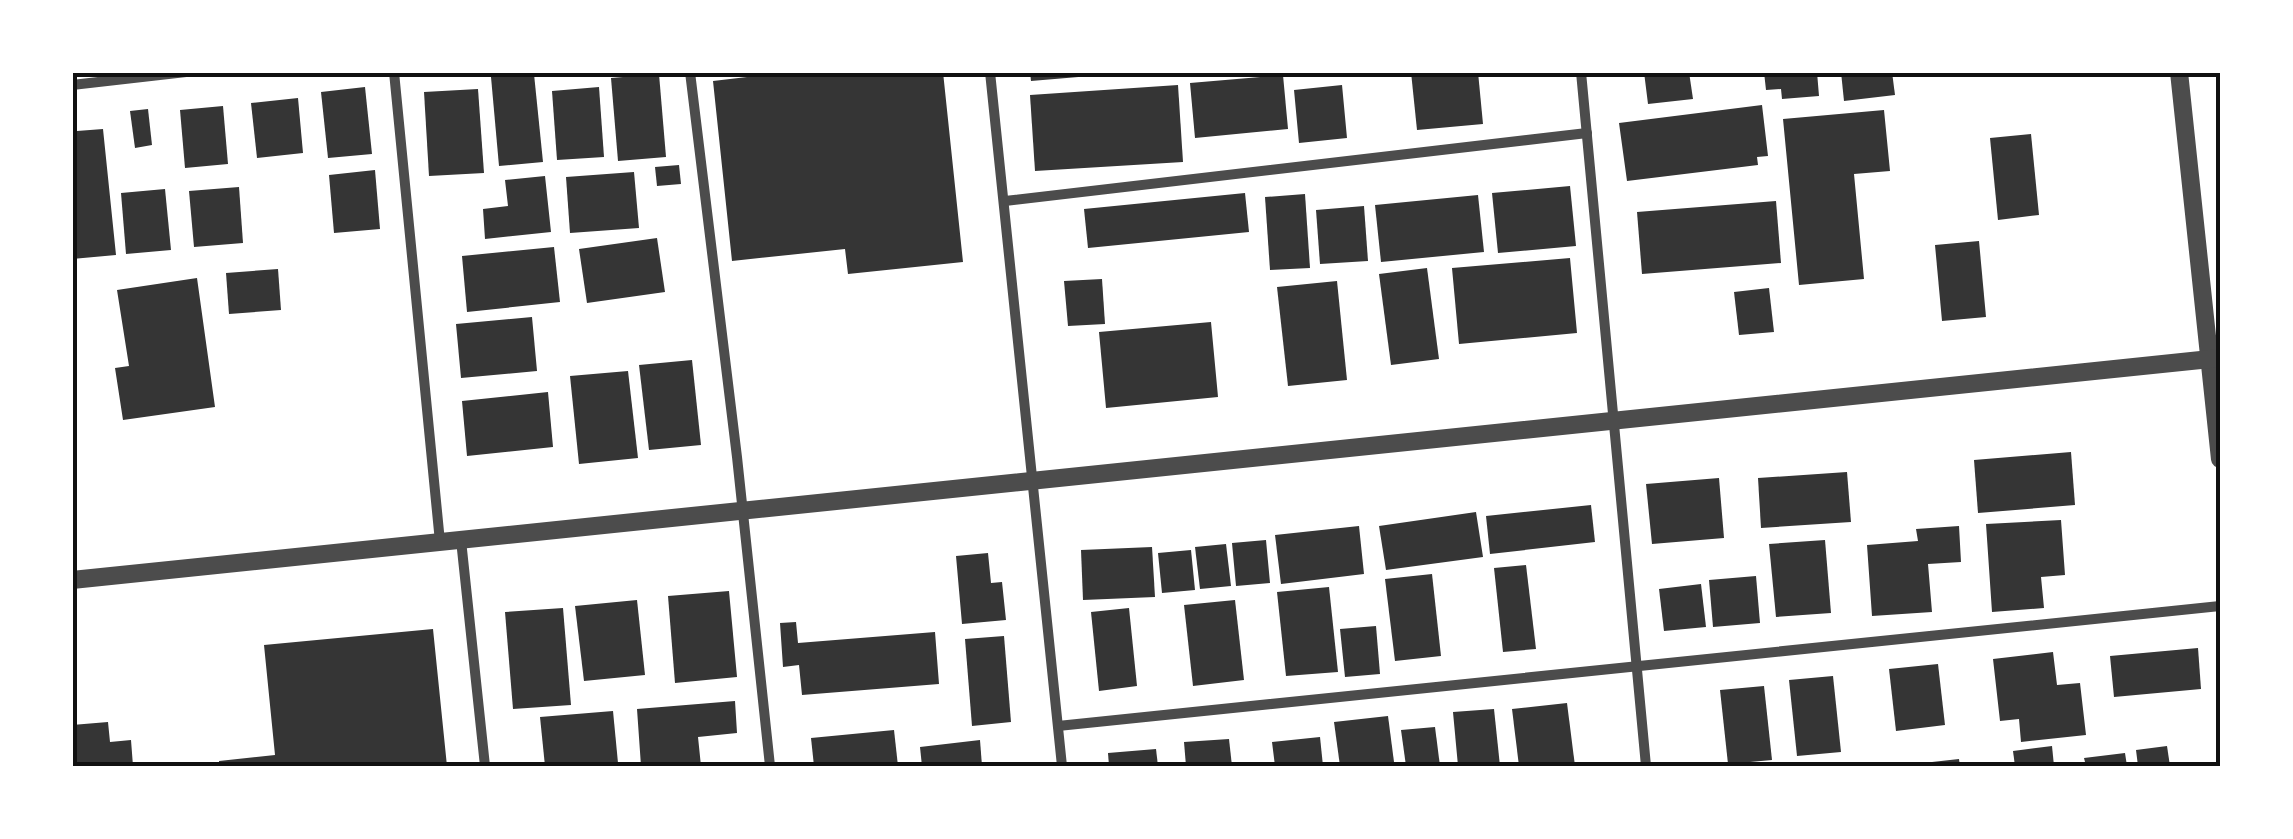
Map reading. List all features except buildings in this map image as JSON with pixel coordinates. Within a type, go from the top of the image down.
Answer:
[{"type":"street","points":[[72,85],[186,72]]},
{"type":"street","points":[[394,72],[440,542]]},
{"type":"street","points":[[690,72],[770,766]]},
{"type":"street","points":[[990,72],[1062,766]]},
{"type":"street","points":[[1581,72],[1646,766]]},
{"type":"street","points":[[2179,72],[2215,358],[2220,459]]},
{"type":"street","points":[[1005,201],[1587,133]]},
{"type":"street","points":[[72,580],[2215,358]]},
{"type":"street","points":[[461,540],[485,766]]},
{"type":"street","points":[[1058,726],[2220,606]]}]
